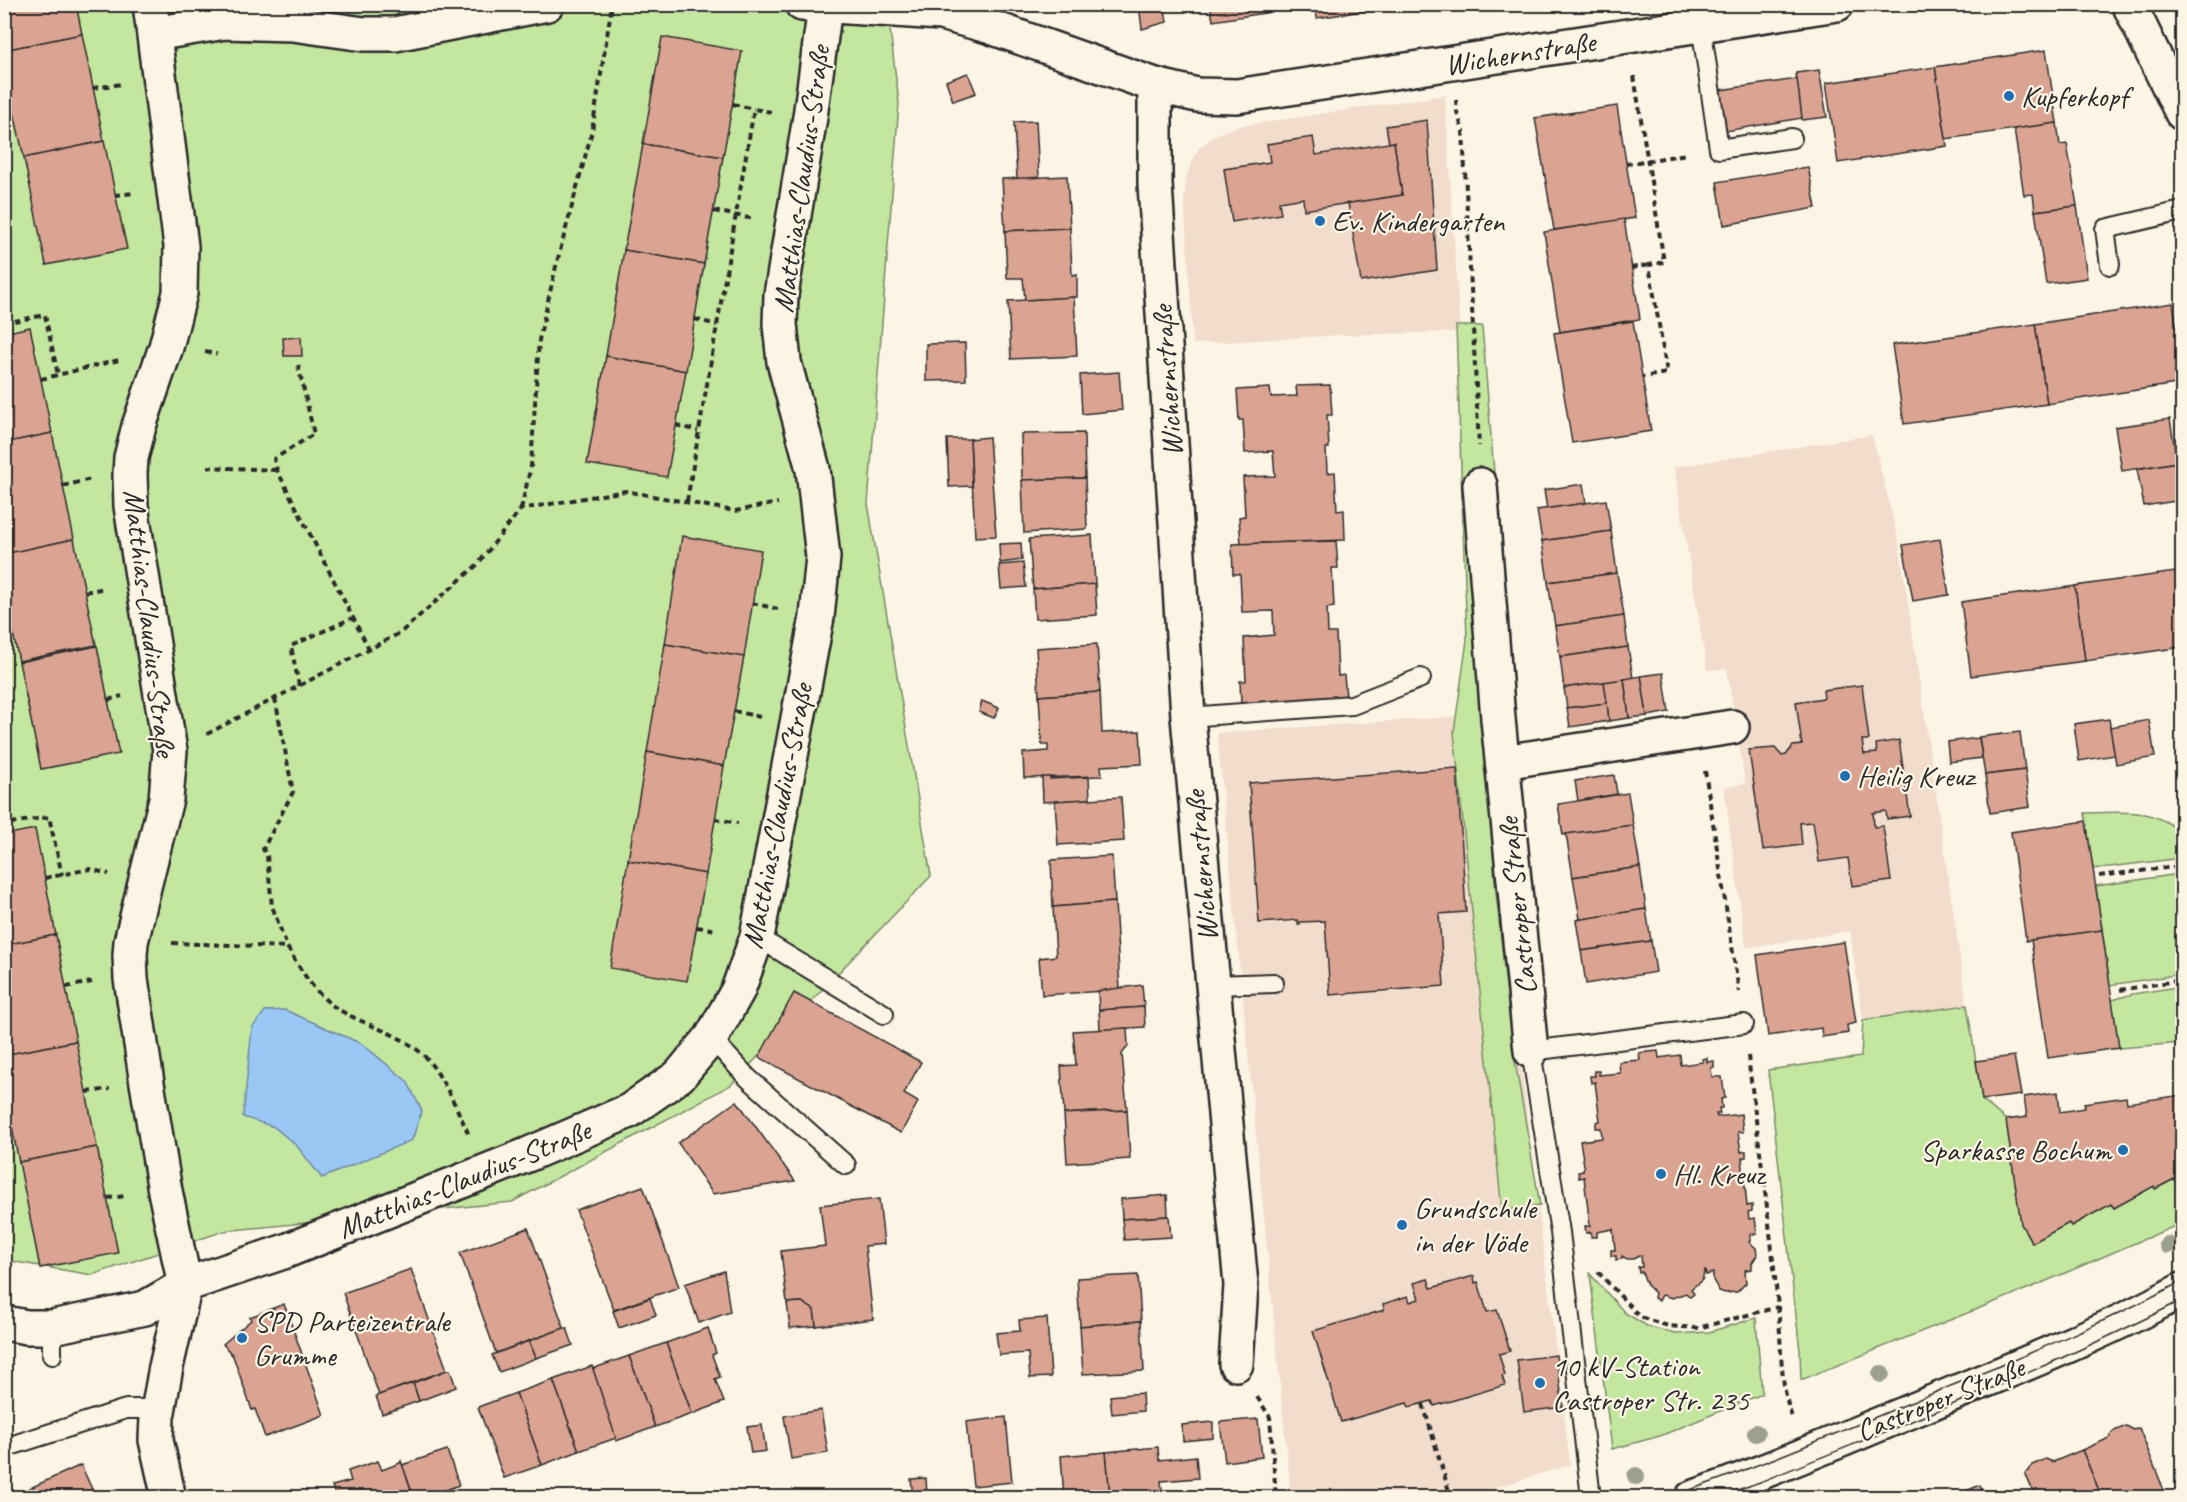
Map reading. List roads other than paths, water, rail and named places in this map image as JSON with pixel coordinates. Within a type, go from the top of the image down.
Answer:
[{"type":"street","name":"Matthias-Claudius-Straße","points":[[169,1497],[156,1440],[158,1409],[184,1285],[165,1191],[131,979],[131,942],[166,800],[170,751],[131,506],[131,458],[139,426],[174,319],[182,271],[181,246],[152,19],[293,24],[364,34],[395,34],[439,14],[547,4]]},
{"type":"street","name":"Wichernstraße","points":[[1236,1364],[1241,1286],[1188,717],[1155,184],[1155,85],[1197,95],[1237,96],[1837,4]]},
{"type":"street","points":[[2129,4],[2182,113]]},
{"type":"street","name":"Matthias-Claudius-Straße","points":[[4,1323],[27,1327],[52,1341],[144,1308],[184,1285],[286,1251],[629,1111],[678,1076],[711,1038],[738,990],[757,937],[817,617],[823,557],[813,469],[784,362],[780,324],[781,295],[810,117],[813,6],[940,13],[988,26],[1155,85]]},
{"type":"street","name":"Castroper Straße","points":[[1480,485],[1503,762],[1531,1051]]},
{"type":"street","points":[[1503,762],[1731,727]]},
{"type":"street","name":"Castroper Straße","points":[[1692,1497],[1791,1460],[2053,1353],[2152,1307],[2182,1290]]},
{"type":"lane","points":[[1701,25],[1719,149],[1792,138]]},
{"type":"lane","points":[[2110,265],[2105,229],[2182,211]]},
{"type":"lane","points":[[1188,717],[1352,705],[1421,678]]},
{"type":"lane","points":[[757,937],[884,1014]]},
{"type":"lane","points":[[1213,985],[1274,983]]},
{"type":"lane","points":[[1531,1051],[1744,1024]]},
{"type":"lane","points":[[711,1038],[748,1078],[846,1165]]},
{"type":"lane","name":"Castroper Straße","points":[[1531,1051],[1560,1232],[1591,1497]]},
{"type":"lane","points":[[4,1448],[126,1409],[158,1409]]},
{"type":"water","points":[[285,1010],[362,1044],[407,1081],[422,1111],[412,1140],[322,1178],[297,1146],[274,1127],[243,1117],[252,1028],[265,1011]]},
{"type":"tram line","points":[[1666,1498],[1792,1451],[2018,1358],[2118,1314],[2182,1281]]},
{"type":"tram line","points":[[1715,1498],[1920,1418],[2079,1350],[2182,1300]]},
{"type":"place","name":"Kupferkopf","points":[[2009,96]]},
{"type":"place","name":"Ev. Kindergarten","points":[[1320,221]]},
{"type":"place","name":"Heilig Kreuz","points":[[1845,776]]},
{"type":"place","name":"Sparkasse Bochum","points":[[2123,1150]]},
{"type":"place","name":"Hl. Kreuz","points":[[1661,1174]]},
{"type":"place","name":"Grundschule in der Vöde","points":[[1402,1225]]},
{"type":"place","name":"SPD Parteizentrale Grumme","points":[[242,1338]]},
{"type":"place","name":"10 kV-Station Castroper Str. 235","points":[[1540,1383]]}]
